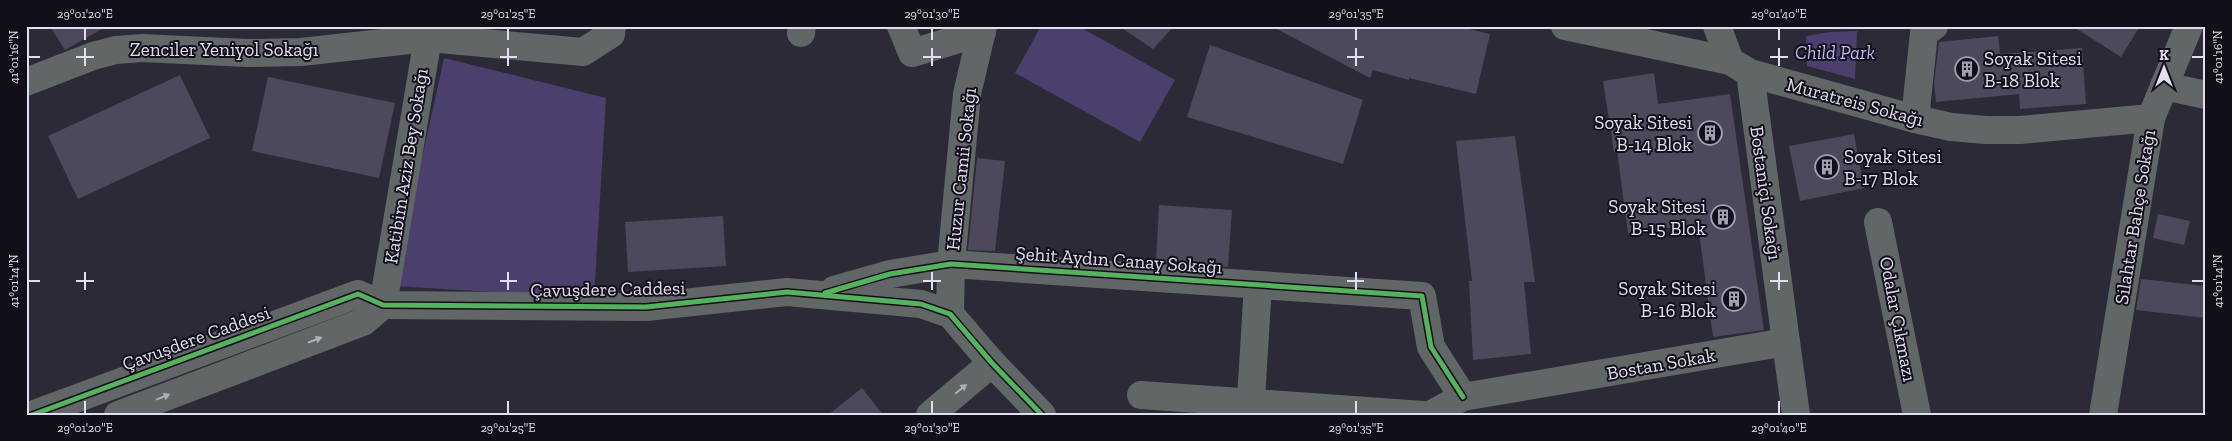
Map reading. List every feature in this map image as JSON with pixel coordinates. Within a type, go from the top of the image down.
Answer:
[{"type":"street","name":"Zenciler Yeniyol Sokağı","points":[[26,82],[93,56],[169,37],[248,53],[301,52],[429,32],[583,52],[611,34],[612,26]]},
{"type":"street","points":[[901,26],[912,53],[983,29]]},
{"type":"street","name":"Muratreis Sokağı","points":[[1566,26],[1740,67],[1915,119],[1951,126],[1986,130],[2020,130],[2151,118]]},
{"type":"street","name":"Bostaniçi Sokağı","points":[[1716,26],[1740,67],[1786,342]]},
{"type":"street","points":[[1915,119],[1924,33],[1934,26]]},
{"type":"street","name":"Silahtar Bahçe Sokağı","points":[[2103,415],[2151,118],[2189,26]]},
{"type":"street","name":"Huzur Camii Sokağı","points":[[950,314],[951,264],[967,94],[983,29]]},
{"type":"street","name":"Katibim Aziz Bey Sokağı","points":[[383,305],[429,32]]},
{"type":"street","points":[[2164,86],[2206,95]]},
{"type":"street","name":"Odalar Çıkmazı","points":[[1878,222],[1917,415]]},
{"type":"street","name":"Şehit Aydın Canay Sokağı","points":[[818,295],[890,274],[951,264],[1422,296],[1431,347],[1463,397]]},
{"type":"street","points":[[1250,409],[1258,285]]},
{"type":"street","name":"Çavuşdere Caddesi","points":[[42,413],[358,294],[383,305],[646,307],[788,292],[921,304],[950,314]]},
{"type":"street","points":[[118,415],[363,322],[383,305]]},
{"type":"street","points":[[950,314],[992,363],[1042,415]]},
{"type":"street","points":[[1786,342],[1796,415]]},
{"type":"street","name":"Bostan Sokak","points":[[1430,415],[1463,397],[1786,342]]},
{"type":"street","points":[[930,415],[992,363]]},
{"type":"street","points":[[1141,396],[1250,409],[1423,415]]},
{"type":"green space","points":[[1041,26],[1078,26],[1175,80],[1140,142],[1015,73]]},
{"type":"green space","name":"Child Park","points":[[1857,31],[1855,79],[1807,66],[1806,36],[1830,32]]},
{"type":"green space","points":[[444,58],[606,98],[594,298],[394,286]]},
{"type":"building","points":[[50,26],[107,26],[65,50]]},
{"type":"building","points":[[1119,26],[1174,26],[1153,49]]},
{"type":"building","points":[[1271,26],[1456,26],[1490,34],[1476,94],[1409,78],[1409,80],[1373,70],[1370,78]]},
{"type":"building","points":[[2072,26],[2140,26],[2121,57]]},
{"type":"building","points":[[1998,36],[2000,54],[2082,48],[2086,104],[2020,109],[2019,94],[1936,102],[1934,83],[1939,42]]},
{"type":"building","points":[[1210,45],[1363,100],[1343,164],[1187,117]]},
{"type":"building","points":[[1654,73],[1658,104],[1730,94],[1764,330],[1713,337],[1698,224],[1628,233],[1617,151],[1614,152],[1603,81]]},
{"type":"building","points":[[180,75],[210,138],[78,199],[48,136]]},
{"type":"building","points":[[268,77],[395,103],[379,178],[252,151]]},
{"type":"building","name":"Soyak Sitesi B-17 Blok","points":[[1854,134],[1864,188],[1800,201],[1789,146]]},
{"type":"building","points":[[1515,136],[1535,282],[1524,282],[1531,354],[1473,360],[1469,281],[1472,281],[1456,141]]},
{"type":"building","points":[[977,158],[1005,161],[995,251],[968,250]]},
{"type":"building","points":[[1159,205],[1232,210],[1228,267],[1156,262]]},
{"type":"building","points":[[2158,214],[2190,221],[2184,245],[2153,238]]},
{"type":"building","points":[[723,216],[726,266],[628,272],[625,222]]},
{"type":"building","points":[[2141,279],[2206,286],[2206,318],[2136,310]]},
{"type":"building","points":[[862,388],[883,415],[828,415]]},
{"type":"cycle path","points":[[825,293],[890,274],[951,264],[1422,296],[1431,347],[1463,397]]},
{"type":"cycle path","points":[[32,415],[358,294],[383,305],[646,307],[787,292],[921,304],[950,314],[992,363],[1042,415]]},
{"type":"place","name":"Soyak Sitesi B-18 Blok","points":[[1967,69]]},
{"type":"place","name":"Soyak Sitesi B-14 Blok","points":[[1710,133]]},
{"type":"place","name":"Soyak Sitesi B-17 Blok","points":[[1827,167]]},
{"type":"place","name":"Soyak Sitesi B-15 Blok","points":[[1723,217]]},
{"type":"place","name":"Soyak Sitesi B-16 Blok","points":[[1734,299]]}]
